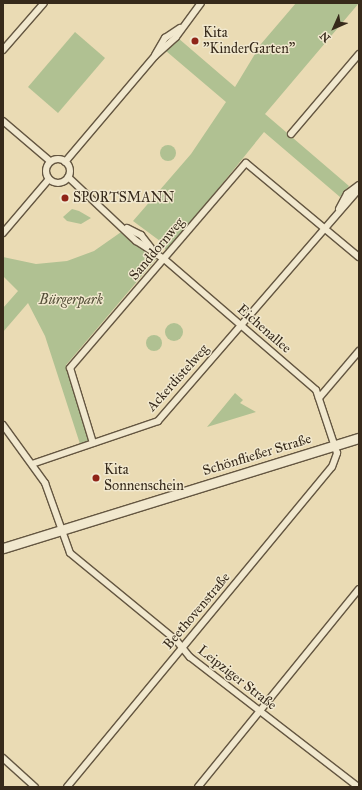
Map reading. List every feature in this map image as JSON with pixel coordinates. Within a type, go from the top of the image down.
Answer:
[{"type":"main road","name":"Schönfließer Straße","points":[[3,548],[359,438]]},
{"type":"street","points":[[3,50],[43,3]]},
{"type":"street","points":[[65,162],[155,56],[165,38],[180,28],[200,3]]},
{"type":"street","points":[[291,134],[359,54]]},
{"type":"street","points":[[3,121],[50,161],[65,162]]},
{"type":"street","points":[[49,180],[46,170],[50,161]]},
{"type":"street","points":[[49,180],[59,183],[68,177],[70,169],[65,162]]},
{"type":"street","name":"Sanddornweg","points":[[93,443],[70,368],[248,162],[324,226]]},
{"type":"street","name":"Eichenallee","points":[[68,177],[127,228],[136,241],[151,248],[316,390],[334,446]]},
{"type":"street","points":[[3,233],[49,180]]},
{"type":"street","points":[[338,211],[347,194],[359,185]]},
{"type":"street","points":[[338,211],[359,189]]},
{"type":"street","name":"Ackerdistelweg","points":[[32,464],[158,421],[338,211]]},
{"type":"street","points":[[324,226],[359,257]]},
{"type":"street","points":[[319,398],[359,351]]},
{"type":"street","name":"Leipziger Straße","points":[[3,425],[32,464],[53,502],[60,530],[70,553],[182,647],[190,657],[358,787]]},
{"type":"street","name":"Beethovenstraße","points":[[67,787],[332,467],[337,453],[334,446]]},
{"type":"street","points":[[198,787],[258,710],[359,589]]},
{"type":"street","points":[[3,758],[36,787]]},
{"type":"green space","points":[[296,3],[359,3],[265,114],[349,186],[340,197],[264,132],[167,252],[160,241],[133,221],[191,154],[226,102],[166,51],[178,38],[235,87],[261,44]]},
{"type":"green space","points":[[75,32],[105,58],[58,113],[28,87]]},
{"type":"green space","points":[[168,145],[174,147],[176,153],[174,159],[168,161],[162,159],[160,153],[162,147]]},
{"type":"green space","points":[[72,209],[91,218],[81,224],[67,221],[63,217]]},
{"type":"green space","name":"Bürgerpark","points":[[124,230],[157,258],[66,365],[90,441],[80,444],[45,336],[28,303],[3,332],[3,308],[18,291],[3,276],[3,257],[36,264],[67,261],[94,251]]},
{"type":"green space","points":[[174,323],[180,326],[183,332],[180,338],[174,341],[168,338],[165,332],[168,326]]},
{"type":"green space","points":[[154,335],[161,340],[162,343],[157,350],[154,351],[147,346],[146,343],[151,336]]},
{"type":"green space","points":[[235,393],[243,400],[240,403],[256,412],[207,427]]},
{"type":"place","name":"Kita \"KinderGarten\"","points":[[195,41]]},
{"type":"place","name":"SPORTSMANN","points":[[65,198]]},
{"type":"place","name":"Kita Sonnenschein","points":[[96,478]]}]
